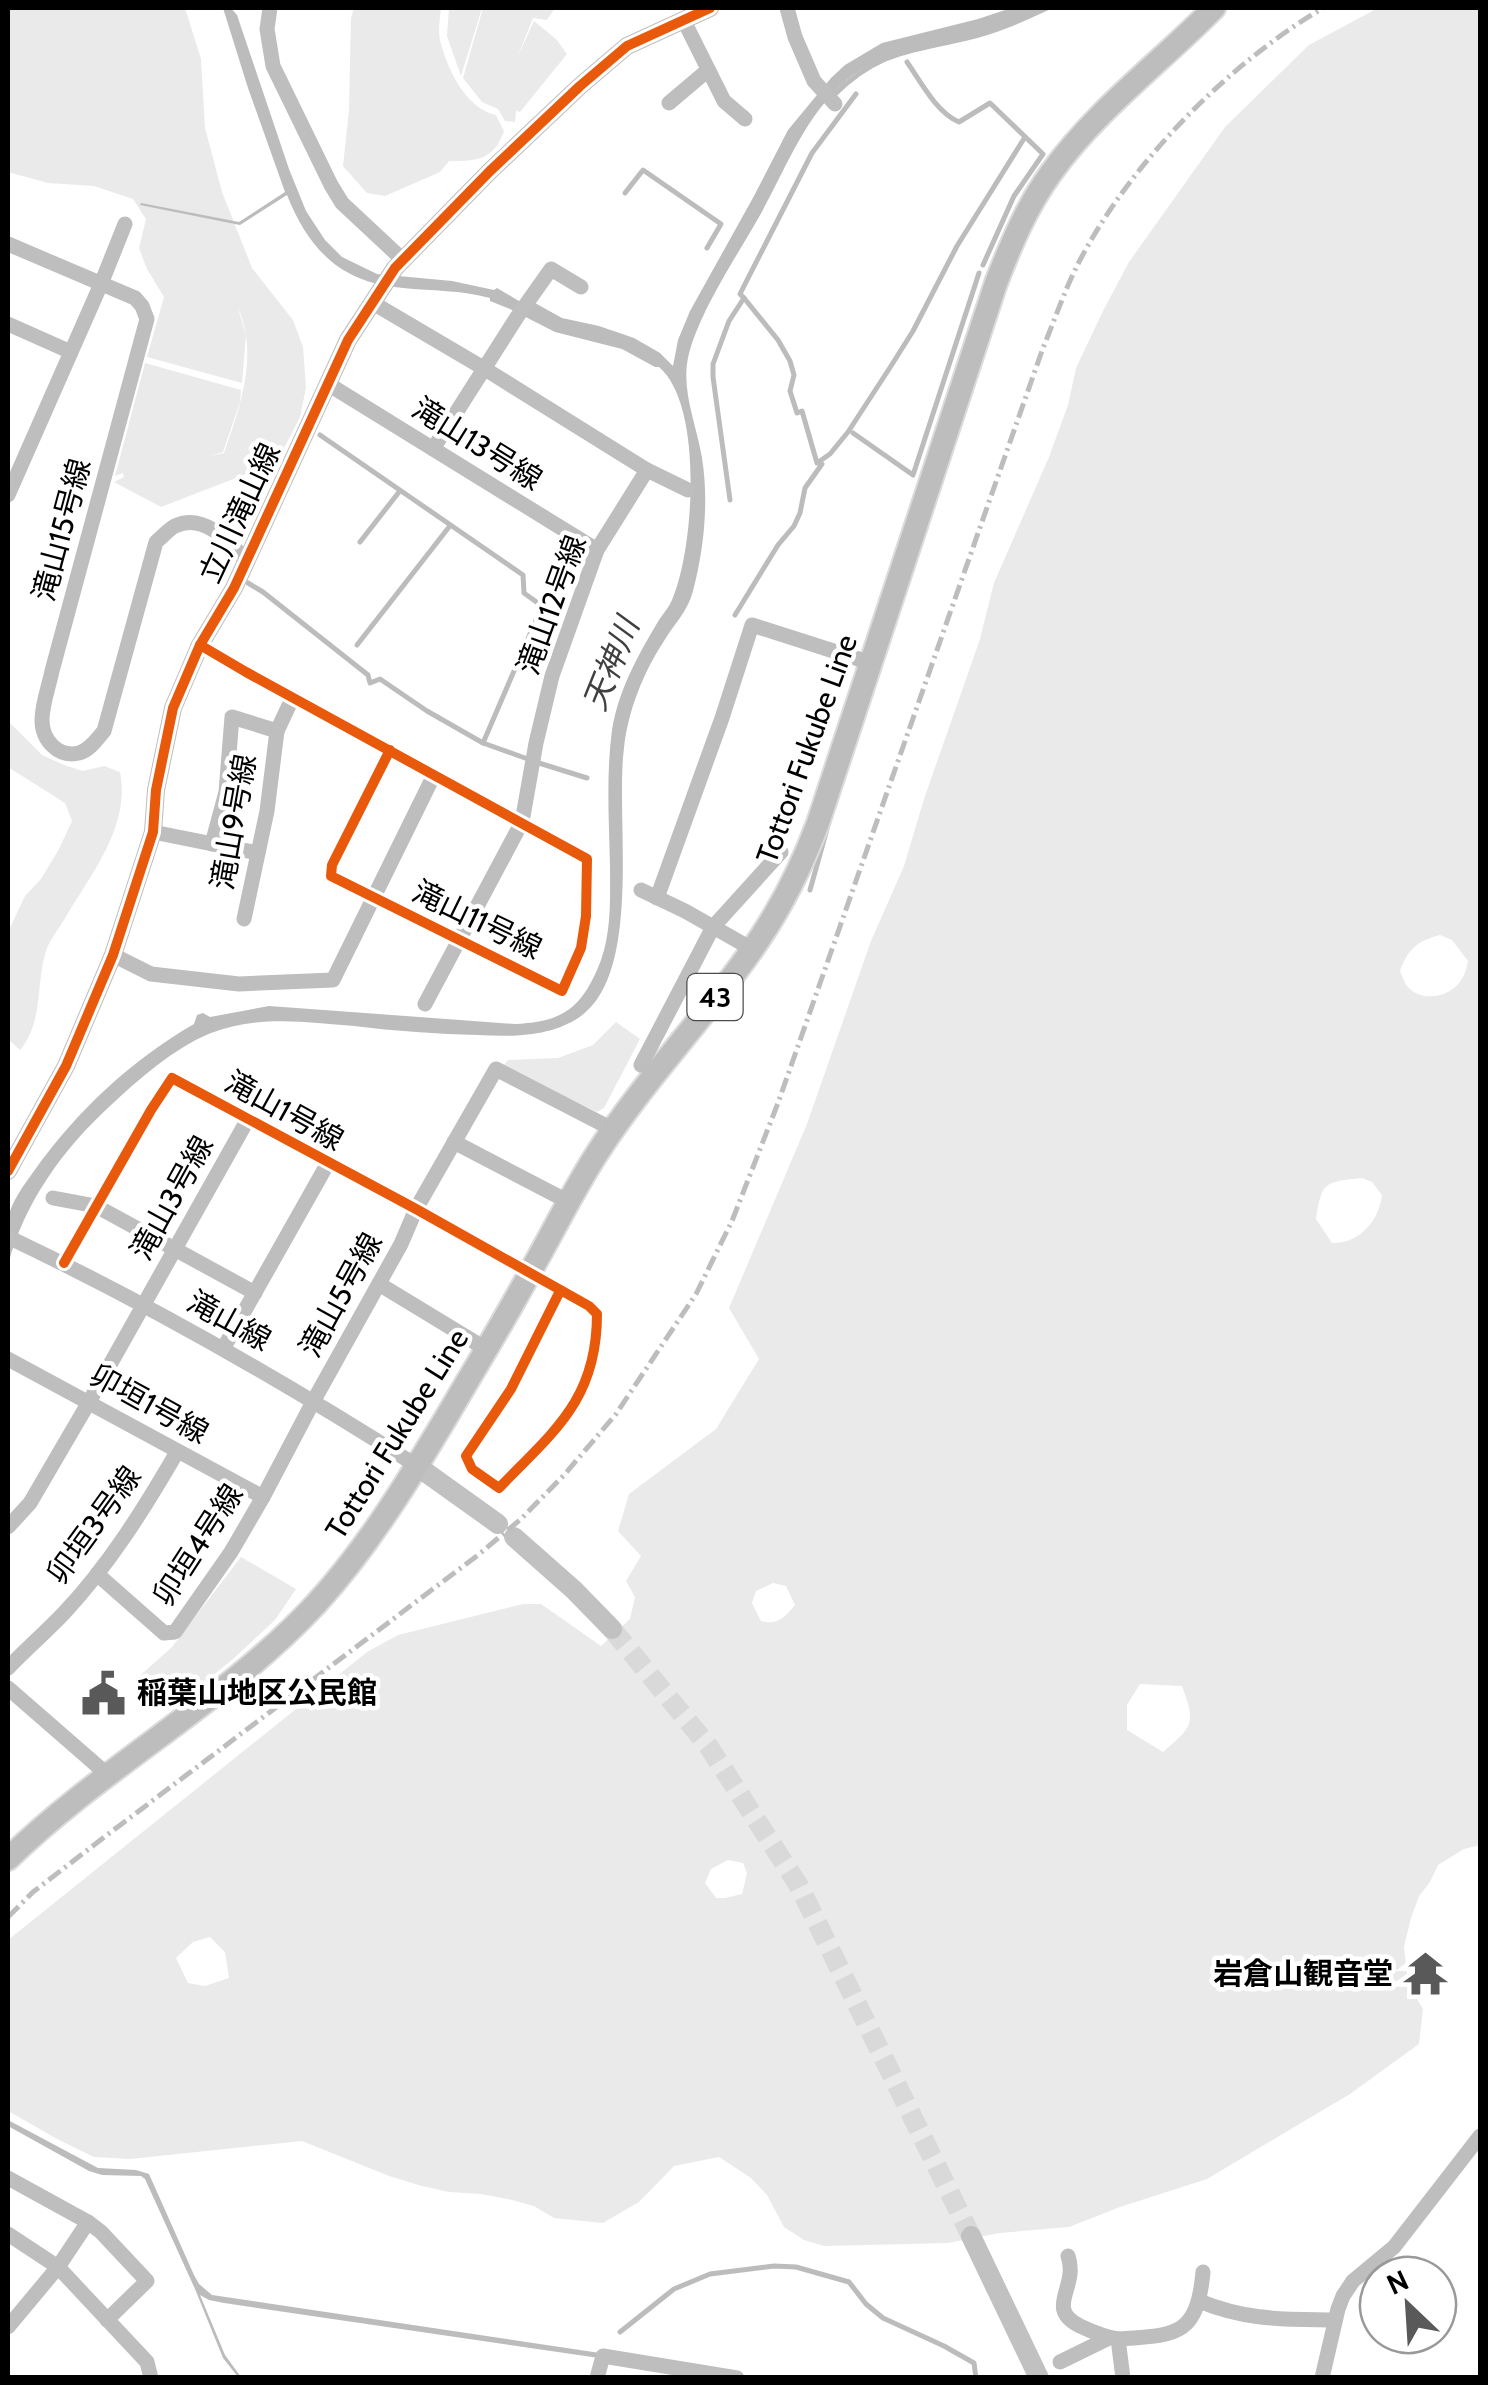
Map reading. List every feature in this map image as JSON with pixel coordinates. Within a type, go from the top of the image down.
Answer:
[{"type":"main road","name":"Tottori Fukube Line","points":[[8,1859],[49,1822],[244,1672],[301,1620],[365,1544],[417,1466],[614,1130],[752,949],[775,914],[809,846],[996,283],[1027,211],[1080,137],[1214,8]]},
{"type":"main road","points":[[417,1466],[506,1531],[612,1629]]},
{"type":"main road","points":[[971,2236],[1039,2378]]},
{"type":"street","points":[[270,8],[268,28],[273,66],[331,185],[342,204],[399,264]]},
{"type":"street","name":"立川滝山線","points":[[8,1171],[66,1066],[113,955],[153,832],[172,708],[200,645],[246,561],[348,340],[399,264],[580,86],[627,46],[710,8]]},
{"type":"street","points":[[787,8],[814,81],[833,102]]},
{"type":"street","points":[[683,19],[724,101],[745,120]]},
{"type":"street","points":[[669,102],[708,70]]},
{"type":"street","name":"滝山15号線","points":[[8,495],[125,224]]},
{"type":"street","name":"滝山15号線","points":[[8,244],[135,298],[147,318],[42,718],[43,732],[56,750],[80,752],[104,731],[156,542],[174,526],[208,526],[246,561]]},
{"type":"street","points":[[434,450],[523,307],[551,270],[581,287]]},
{"type":"street","points":[[377,297],[646,470],[688,490]]},
{"type":"street","points":[[8,324],[71,352]]},
{"type":"street","name":"滝山13号線","points":[[328,384],[597,550]]},
{"type":"street","name":"滝山12号線","points":[[425,1004],[522,822],[552,676],[597,550],[646,470]]},
{"type":"street","points":[[658,898],[752,625],[871,663]]},
{"type":"street","name":"滝山11号線","points":[[200,645],[522,822],[586,859],[582,948],[565,993],[331,876],[332,864],[390,750]]},
{"type":"street","points":[[278,730],[293,697]]},
{"type":"street","name":"滝山9号線","points":[[212,844],[226,792],[232,718],[278,730],[267,811],[244,918]]},
{"type":"street","points":[[113,955],[152,974],[239,984],[334,980],[434,774]]},
{"type":"street","points":[[153,832],[258,854]]},
{"type":"street","points":[[642,1065],[713,927],[781,852]]},
{"type":"street","points":[[641,890],[752,949]]},
{"type":"street","name":"滝山5号線","points":[[314,1400],[500,1062],[614,1130]]},
{"type":"street","name":"滝山1号線","points":[[64,1263],[172,1078],[416,1209],[597,1314],[594,1355],[580,1396],[499,1488]]},
{"type":"street","name":"滝山3号線","points":[[8,1527],[30,1503],[90,1402],[248,1119]]},
{"type":"street","points":[[454,1142],[569,1202]]},
{"type":"street","points":[[223,1350],[328,1164]]},
{"type":"street","points":[[53,1198],[96,1206],[255,1292]]},
{"type":"street","name":"滝山線","points":[[14,1241],[144,1304],[314,1400],[417,1466]]},
{"type":"street","points":[[379,1284],[486,1349]]},
{"type":"street","points":[[478,1509],[499,1488],[472,1469],[466,1456],[511,1389],[560,1291]]},
{"type":"street","name":"卯垣1号線","points":[[8,1360],[263,1497]]},
{"type":"street","name":"卯垣4号線","points":[[98,1574],[164,1633],[174,1632],[231,1552],[314,1400]]},
{"type":"street","name":"卯垣3号線","points":[[8,1668],[98,1574],[177,1452]]},
{"type":"street","points":[[8,1688],[108,1776]]},
{"type":"street","points":[[1322,2378],[1335,2320],[1352,2280],[1394,2247],[1478,2148]]},
{"type":"street","points":[[8,2178],[88,2222],[148,2281],[108,2320]]},
{"type":"street","points":[[8,2327],[58,2267],[88,2222]]},
{"type":"street","points":[[8,2234],[58,2267],[147,2362],[151,2378]]},
{"type":"street","points":[[1068,2256],[1072,2276],[1063,2301],[1067,2319],[1114,2338]]},
{"type":"street","points":[[1060,2362],[1114,2338],[1179,2330],[1193,2318],[1204,2272]]},
{"type":"street","points":[[1199,2301],[1264,2320],[1335,2320]]},
{"type":"street","points":[[1114,2338],[1123,2378]]},
{"type":"street","points":[[597,2378],[603,2356],[737,2378]]},
{"type":"shaded area","points":[[8,8],[185,8],[201,59],[205,128],[222,192],[252,268],[293,320],[303,347],[306,388],[300,417],[281,454],[259,469],[161,507],[114,482],[124,477],[123,473],[115,476],[145,363],[241,390],[223,452],[210,456],[224,453],[236,418],[241,399],[245,381],[246,337],[242,383],[147,357],[164,297],[139,248],[146,219],[133,199],[94,186],[48,183],[8,172]]},
{"type":"shaded area","points":[[223,8],[231,8],[237,15],[306,211],[342,257],[377,274],[497,288],[562,318],[634,338],[673,366],[690,311],[788,130],[831,78],[882,43],[1011,8],[1043,8],[993,29],[888,57],[847,80],[807,127],[698,328],[686,376],[704,475],[703,542],[691,598],[649,666],[629,720],[622,777],[619,930],[613,965],[600,994],[570,1023],[531,1034],[447,1034],[282,1021],[246,1024],[211,1033],[145,1075],[76,1140],[35,1199],[8,1265],[10,1213],[22,1188],[51,1149],[106,1089],[148,1054],[194,1024],[197,1015],[210,1017],[269,1006],[515,1024],[556,1017],[575,1005],[597,970],[608,932],[609,764],[615,716],[635,662],[672,600],[686,548],[691,479],[689,444],[673,386],[659,367],[622,349],[555,332],[490,298],[381,285],[362,279],[345,271],[317,247],[287,195],[240,225],[140,205],[239,222],[285,192]]},
{"type":"shaded area","points":[[354,8],[441,8],[440,40],[453,75],[476,105],[496,115],[504,131],[490,153],[476,159],[449,161],[440,172],[385,196],[367,193],[343,166]]},
{"type":"shaded area","points":[[449,8],[482,8],[461,76],[447,36]]},
{"type":"shaded area","points":[[483,8],[555,8],[547,20],[533,18],[517,58],[534,21],[567,54],[520,112],[516,111],[515,122],[505,121],[498,109],[482,102],[463,78]]},
{"type":"shaded area","points":[[1378,8],[1480,8],[1480,1845],[1464,1849],[1438,1865],[1411,1918],[1404,1947],[1408,1983],[1423,2009],[1419,2044],[1350,2094],[1207,2179],[1069,2227],[1000,2233],[948,2243],[824,2246],[804,2240],[784,2227],[767,2195],[751,2178],[719,2157],[674,2166],[639,2202],[603,2223],[554,2218],[534,2206],[512,2200],[422,2186],[302,2141],[130,2159],[94,2157],[10,2112],[8,1940],[367,1652],[398,1635],[523,1604],[541,1604],[601,1646],[630,1619],[635,1597],[626,1581],[641,1556],[618,1531],[629,1494],[716,1429],[759,1359],[729,1308],[807,1124],[871,941],[904,866],[980,639],[994,583],[1049,457],[1068,405],[1076,368],[1129,262],[1225,127],[1309,45]],"holes":[[[1440,935],[1452,940],[1468,961],[1458,984],[1437,996],[1413,992],[1400,971],[1414,947]],[[1362,1178],[1372,1182],[1382,1195],[1377,1214],[1366,1229],[1351,1240],[1332,1243],[1316,1219],[1323,1190],[1340,1181]],[[773,1583],[786,1586],[795,1605],[780,1619],[767,1622],[761,1621],[752,1603],[756,1591]],[[1140,1684],[1182,1686],[1189,1724],[1163,1752],[1127,1730],[1127,1705]],[[728,1860],[743,1863],[747,1873],[742,1894],[716,1898],[705,1883],[711,1869]],[[210,1937],[225,1952],[229,1978],[205,1986],[188,1983],[176,1958],[193,1942]]]},
{"type":"shaded area","points":[[8,721],[42,755],[83,771],[104,766],[120,772],[122,792],[120,812],[106,850],[46,950],[36,1016],[20,1050],[8,1039],[8,932],[25,896],[41,879],[72,821],[65,803],[8,767]]},
{"type":"shaded area","points":[[616,1022],[640,1039],[604,1108],[597,1112],[503,1066],[508,1060],[558,1058],[593,1045]]},
{"type":"shaded area","points":[[241,1557],[296,1589],[275,1620],[169,1711],[135,1680],[172,1647]]},
{"type":"shaded area","points":[[8,2120],[98,2168],[149,2174],[194,2275],[212,2295],[600,2353],[599,2358],[224,2303],[200,2295],[238,2377],[223,2358],[145,2179],[89,2171],[8,2126]]},
{"type":"waterway","points":[[833,96],[865,70],[895,55],[988,32],[1047,8]]},
{"type":"waterway","points":[[907,62],[930,96],[951,117],[959,122],[990,103],[1043,154],[1014,196],[983,265]]},
{"type":"waterway","points":[[730,500],[713,364],[729,321],[744,298],[740,294],[812,153],[856,94]]},
{"type":"waterway","points":[[744,298],[790,361],[794,375],[790,391],[797,413],[802,411],[817,463],[848,432],[891,366],[957,246],[1025,137]]},
{"type":"waterway","points":[[625,193],[643,170],[721,224],[707,248]]},
{"type":"waterway","points":[[853,433],[913,475],[979,273]]},
{"type":"waterway","points":[[320,435],[523,575],[524,593],[542,606],[483,743]]},
{"type":"waterway","points":[[735,615],[794,526],[805,488],[822,464]]},
{"type":"waterway","points":[[360,542],[399,492]]},
{"type":"waterway","points":[[357,645],[449,527]]},
{"type":"waterway","points":[[248,583],[368,675],[370,683],[380,679],[483,743],[525,758]]},
{"type":"waterway","points":[[539,763],[587,778]]},
{"type":"waterway","points":[[810,890],[827,829]]},
{"type":"waterway","points":[[620,2332],[674,2289],[710,2274],[796,2267],[849,2282],[883,2318],[974,2363],[976,2378]]},
{"type":"tunnel","points":[[612,1629],[709,1747],[799,1886],[971,2236]]},
{"type":"railway","points":[[8,1917],[33,1892],[107,1835],[478,1555],[521,1519],[616,1414],[696,1294],[732,1221],[778,1103],[1043,348],[1079,262],[1125,188],[1184,119],[1252,57],[1323,8]]},
{"type":"cycle path","points":[[8,1171],[66,1066],[113,955],[153,832],[156,790],[173,708],[200,645],[234,588],[348,340],[395,268],[580,86],[627,46],[710,8]]},
{"type":"cycle path","points":[[200,645],[246,672],[587,859],[581,948],[562,991],[331,876],[332,865],[390,750]]},
{"type":"cycle path","points":[[64,1263],[172,1078],[416,1209],[589,1306],[597,1314],[589,1369],[569,1412],[499,1488],[472,1469],[466,1456],[511,1389],[560,1291]]},
{"type":"place","name":"稲葉山地区公民館","points":[[104,1693]]},
{"type":"place","name":"岩倉山観音堂","points":[[1426,1974]]},
{"type":"water label","name":"天神川","points":[[611,664]]}]
